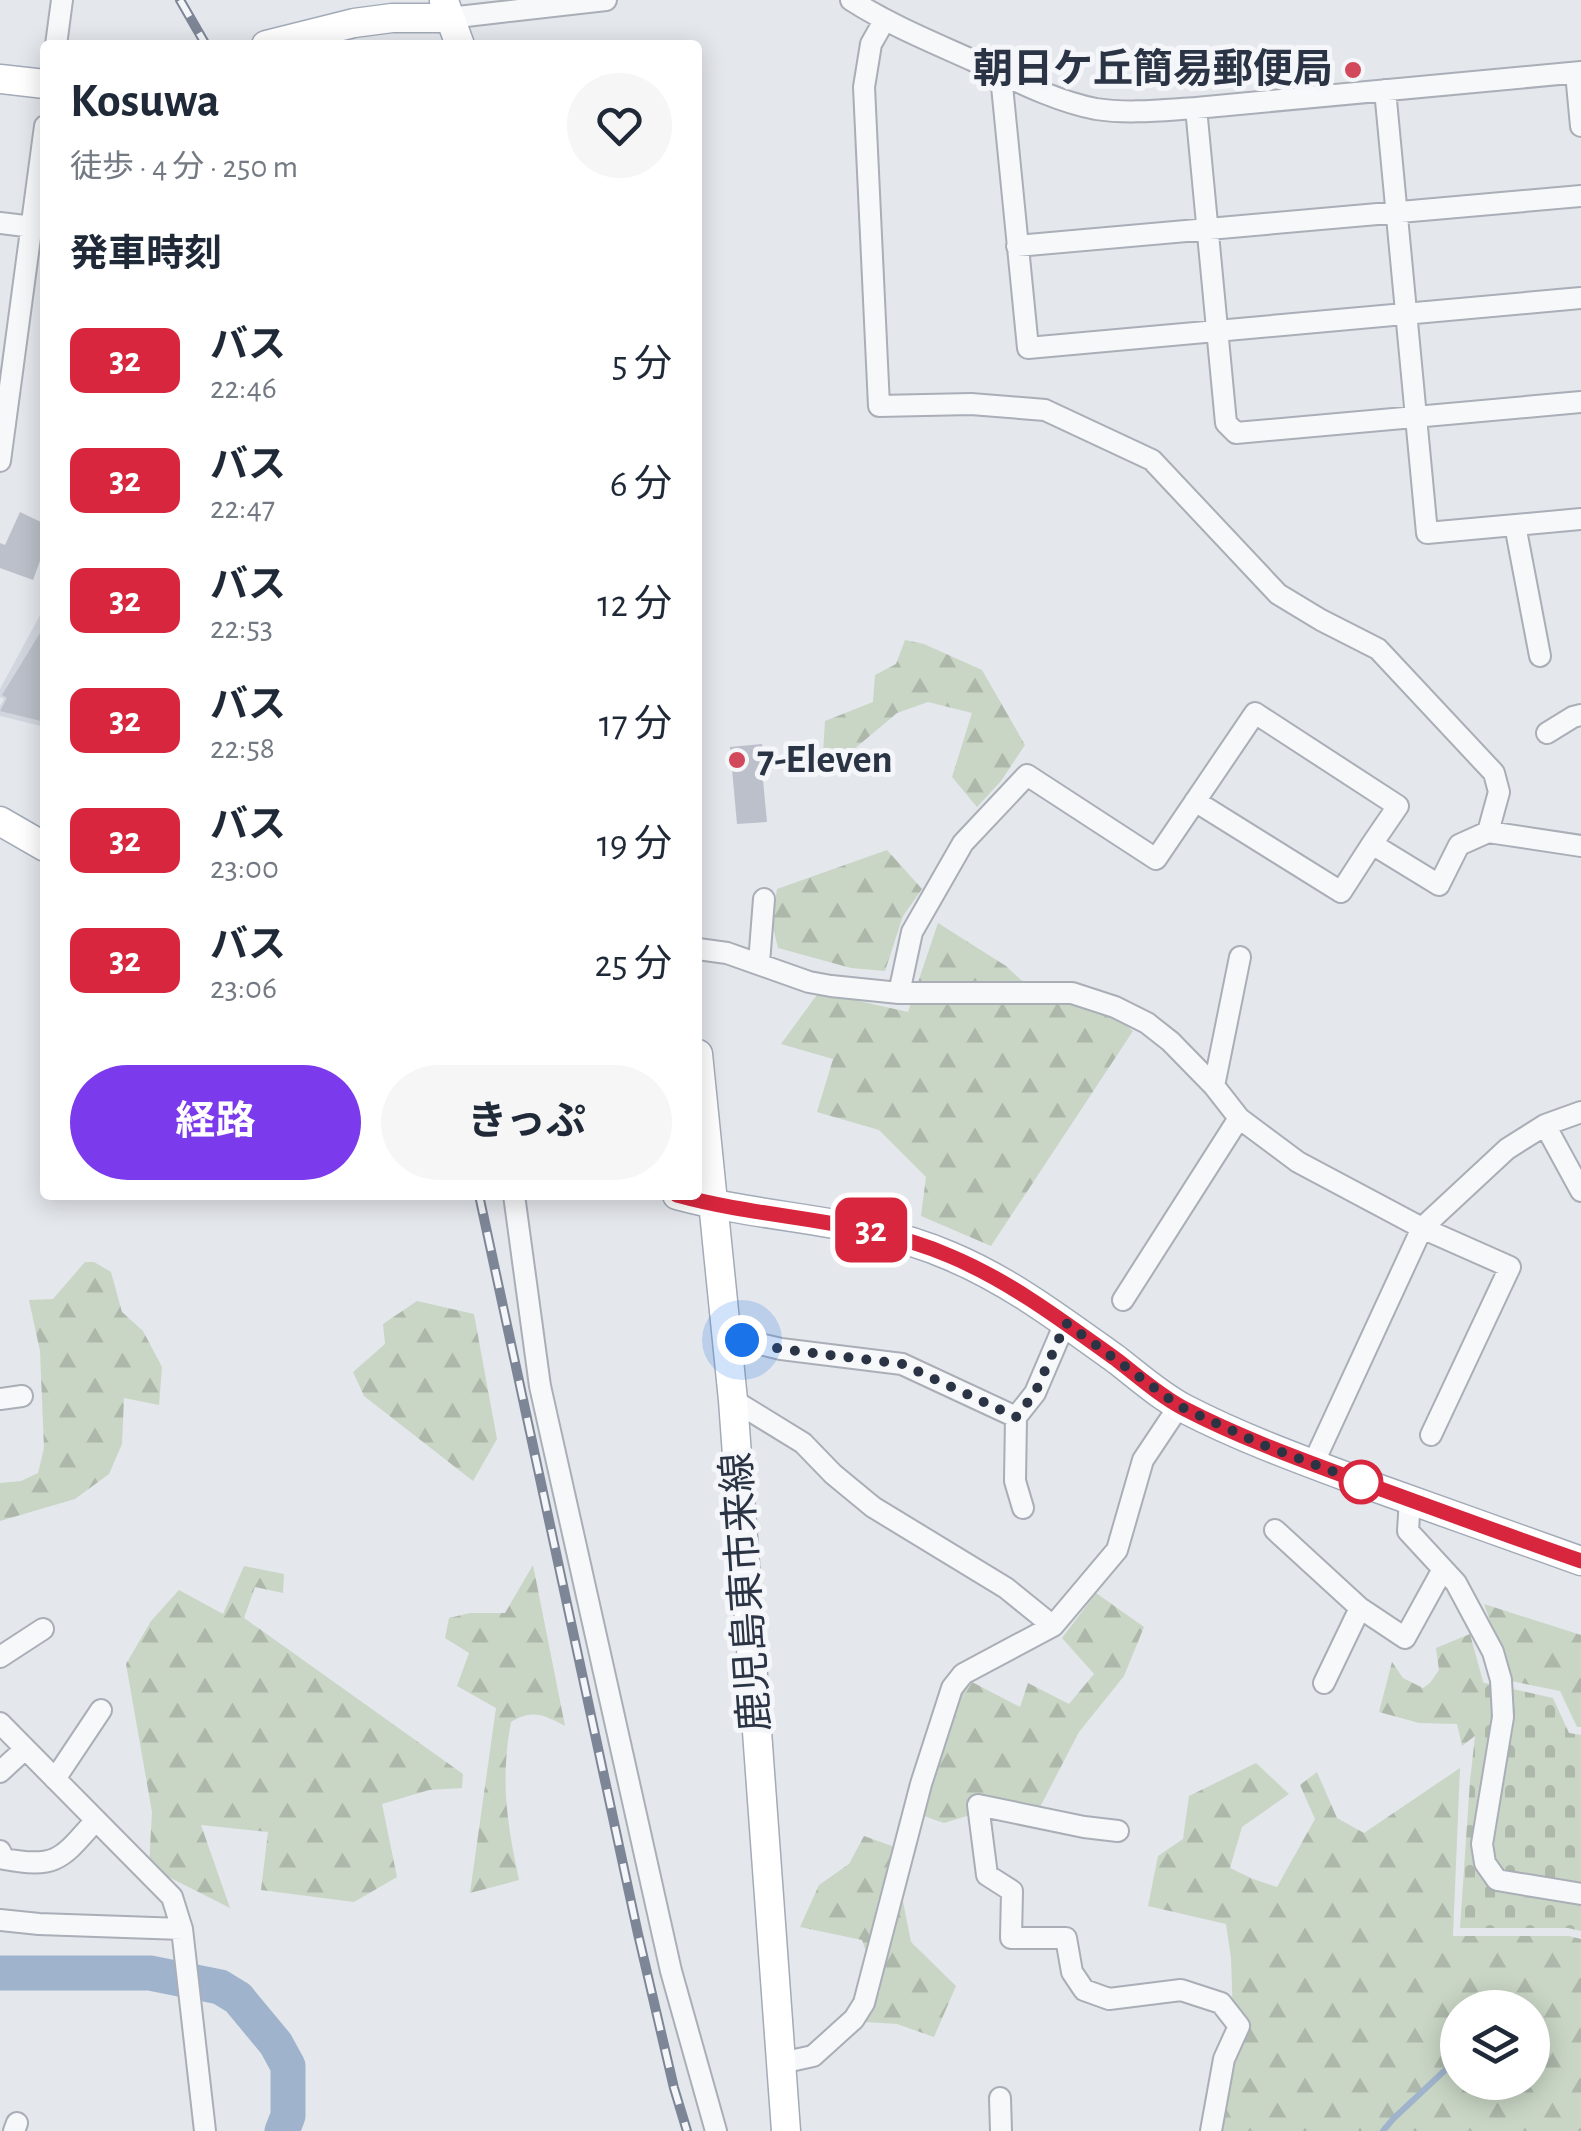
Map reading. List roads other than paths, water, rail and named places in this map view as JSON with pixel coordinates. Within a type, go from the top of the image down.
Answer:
[{"type":"main road","points":[[304,40],[357,33],[392,18],[446,9],[458,40]]},
{"type":"main road","points":[[0,79],[40,83]]},
{"type":"main road","points":[[0,821],[40,843]]},
{"type":"main road","name":"鹿児島東市来線","points":[[702,1092],[733,1400],[786,2131]]},
{"type":"main road","points":[[696,1200],[818,1220],[914,1242],[988,1274],[1066,1323],[1179,1406],[1223,1428],[1581,1561]]},
{"type":"street","points":[[57,40],[62,0]]},
{"type":"street","points":[[446,9],[606,0]]},
{"type":"street","points":[[850,0],[1003,75],[1071,103],[1098,109],[1147,112],[1578,72],[1581,126]]},
{"type":"street","points":[[884,20],[871,44],[864,87],[879,406],[971,404],[1045,410],[1152,460],[1278,594],[1378,649],[1494,773],[1500,792],[1488,832]]},
{"type":"street","points":[[1003,75],[1028,348],[1581,298]]},
{"type":"street","points":[[1384,90],[1427,533],[1581,519]]},
{"type":"street","points":[[1196,108],[1226,423],[1236,433],[1581,402]]},
{"type":"street","points":[[0,461],[40,168]]},
{"type":"street","points":[[1017,246],[1581,196]]},
{"type":"street","points":[[0,223],[33,227]]},
{"type":"street","points":[[1515,525],[1540,656]]},
{"type":"street","points":[[898,993],[912,932],[963,843],[1027,775],[1156,860],[1195,801],[1255,713],[1398,806],[1341,892],[1195,801]]},
{"type":"street","points":[[1547,733],[1581,715]]},
{"type":"street","points":[[1372,844],[1439,885],[1459,845],[1488,832],[1581,846]]},
{"type":"street","points":[[759,963],[764,900]]},
{"type":"street","points":[[702,949],[727,952],[809,982],[831,986],[898,993],[1072,993],[1148,1023],[1214,1086],[1239,1118],[1298,1162],[1422,1228],[1510,1267],[1430,1435]]},
{"type":"street","points":[[1214,1086],[1240,957]]},
{"type":"street","points":[[1313,1464],[1422,1228],[1507,1149],[1544,1125],[1581,1112]]},
{"type":"street","points":[[1123,1300],[1239,1118]]},
{"type":"street","points":[[1544,1125],[1581,1191]]},
{"type":"street","points":[[515,1200],[540,1386],[671,1972],[716,2131]]},
{"type":"street","points":[[1022,1508],[1015,1481],[1016,1417],[1035,1393],[1066,1323]]},
{"type":"street","points":[[726,1336],[781,1349],[902,1364],[1016,1417]]},
{"type":"street","points":[[0,1400],[22,1396]]},
{"type":"street","points":[[733,1400],[804,1443],[872,1507],[1006,1588],[1054,1626]]},
{"type":"street","points":[[781,2063],[813,2056],[854,2019],[864,2003],[921,1784],[952,1688],[963,1674],[1054,1626],[1117,1550],[1143,1460],[1179,1406]]},
{"type":"street","points":[[1410,1500],[1408,1531],[1456,1583],[1493,1652],[1501,1680],[1503,1718],[1484,1824],[1485,1863],[1497,1880],[1581,1894]]},
{"type":"street","points":[[1275,1530],[1360,1608],[1405,1638],[1443,1568]]},
{"type":"street","points":[[1324,1683],[1360,1608]]},
{"type":"street","points":[[0,1657],[43,1630]]},
{"type":"street","points":[[54,1779],[101,1710]]},
{"type":"street","points":[[0,1724],[172,1897],[182,1929],[205,2131]]},
{"type":"street","points":[[0,1772],[25,1749]]},
{"type":"street","points":[[1118,1831],[978,1805],[987,1875],[1012,1891],[1012,1938],[1066,1938],[1072,1972],[1084,1990],[1110,2000],[1181,1990],[1221,2003],[1240,2026],[1224,2059],[1211,2131]]},
{"type":"street","points":[[0,1850],[4,1859],[24,1863],[55,1861],[96,1820]]},
{"type":"street","points":[[0,1920],[182,1929]]},
{"type":"street","points":[[1000,2098],[1000,2131]]},
{"type":"waterway","points":[[0,1973],[150,1973],[220,1987],[238,1998],[276,2044],[288,2066],[288,2116],[282,2131]]},
{"type":"waterway","points":[[1383,2131],[1440,2075]]},
{"type":"railway","points":[[180,0],[203,40]]},
{"type":"railway","points":[[480,1200],[638,1934],[687,2131]]},
{"type":"place","name":"朝日ケ丘簡易郵便局","points":[[1353,70]]},
{"type":"place","name":"7-Eleven","points":[[737,760]]}]
